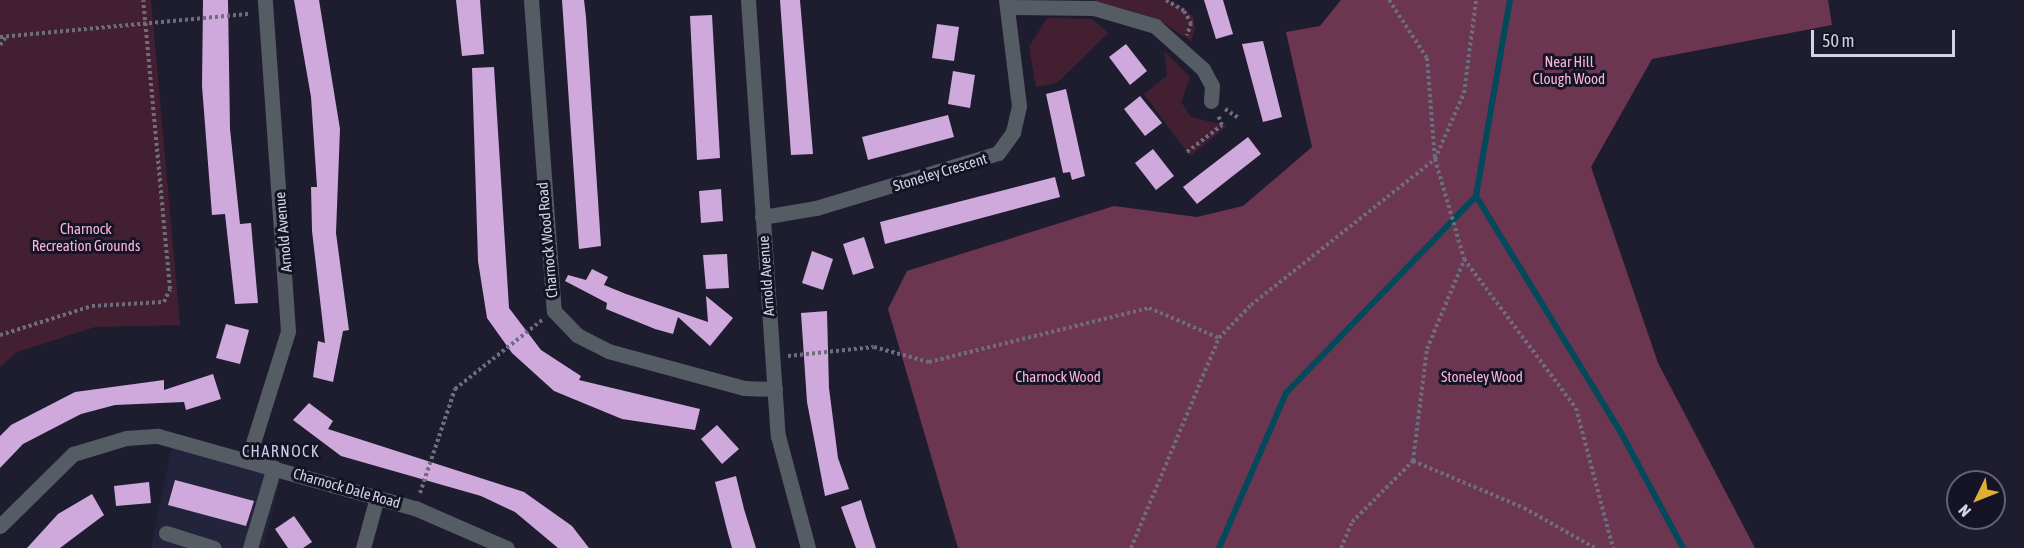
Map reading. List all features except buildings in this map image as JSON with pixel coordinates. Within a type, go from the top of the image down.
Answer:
[{"type":"street","name":"Charnock Wood Road","points":[[531,0],[554,310],[577,334],[608,351],[744,388],[775,389]]},
{"type":"street","name":"Arnold Avenue","points":[[747,0],[775,389],[784,469],[808,548]]},
{"type":"street","name":"Stoneley Crescent","points":[[762,217],[816,208],[998,153],[1013,132],[1019,106],[1007,4]]},
{"type":"street","points":[[1007,4],[1094,8],[1155,26],[1179,45],[1203,69],[1212,86],[1211,101]]},
{"type":"street","name":"Arnold Avenue","points":[[248,459],[288,331],[265,6]]},
{"type":"street","name":"Charnock Dale Road","points":[[0,526],[54,468],[94,445],[126,438],[174,437],[415,508],[507,548]]},
{"type":"street","points":[[250,548],[274,467]]},
{"type":"street","points":[[363,548],[377,497]]},
{"type":"street","points":[[166,533],[214,548]]},
{"type":"path","points":[[0,334],[92,306],[164,302],[170,289],[144,0]]},
{"type":"path","points":[[1166,0],[1184,11],[1191,23],[1179,45]]},
{"type":"path","points":[[1389,0],[1427,58],[1435,159],[1464,259],[1576,408],[1613,548]]},
{"type":"path","points":[[1131,548],[1219,338],[1251,305],[1435,159],[1464,93],[1476,0]]},
{"type":"path","points":[[0,37],[265,6]]},
{"type":"path","points":[[0,45],[6,36]]},
{"type":"path","points":[[1187,152],[1222,125],[1211,101]]},
{"type":"path","points":[[1341,548],[1352,522],[1413,460],[1426,349],[1464,259]]},
{"type":"path","points":[[772,358],[874,347],[929,362],[1149,308],[1219,338]]},
{"type":"path","points":[[415,508],[455,390],[554,310]]},
{"type":"path","points":[[1413,460],[1524,508],[1595,548]]},
{"type":"shaded area","points":[[174,437],[283,469],[263,548],[151,548]]},
{"type":"green space","name":"Charnock Recreation Grounds","points":[[0,0],[151,0],[180,325],[95,327],[17,352],[0,367]]},
{"type":"green space","points":[[1093,0],[1170,0],[1193,16],[1195,29],[1191,41],[1157,19]]},
{"type":"green space","points":[[1341,0],[1828,0],[1832,25],[1652,59],[1591,167],[1658,363],[1755,548],[958,548],[888,309],[907,271],[1114,206],[1197,217],[1243,206],[1312,147],[1286,32],[1320,26]]},
{"type":"green space","points":[[1047,18],[1092,19],[1108,33],[1057,83],[1036,87],[1029,47]]},
{"type":"green space","points":[[1164,51],[1190,77],[1181,102],[1191,117],[1227,126],[1190,156],[1144,94],[1167,76]]},
{"type":"waterway","points":[[1219,548],[1286,393],[1476,196],[1510,0]]},
{"type":"waterway","points":[[1476,196],[1619,429],[1683,548]]},
{"type":"district","name":"CHARNOCK","points":[[281,451]]},
{"type":"park label","name":"Near Hill Clough Wood","points":[[1569,70]]},
{"type":"park label","name":"Charnock Wood","points":[[1058,377]]},
{"type":"park label","name":"Stoneley Wood","points":[[1482,377]]}]
